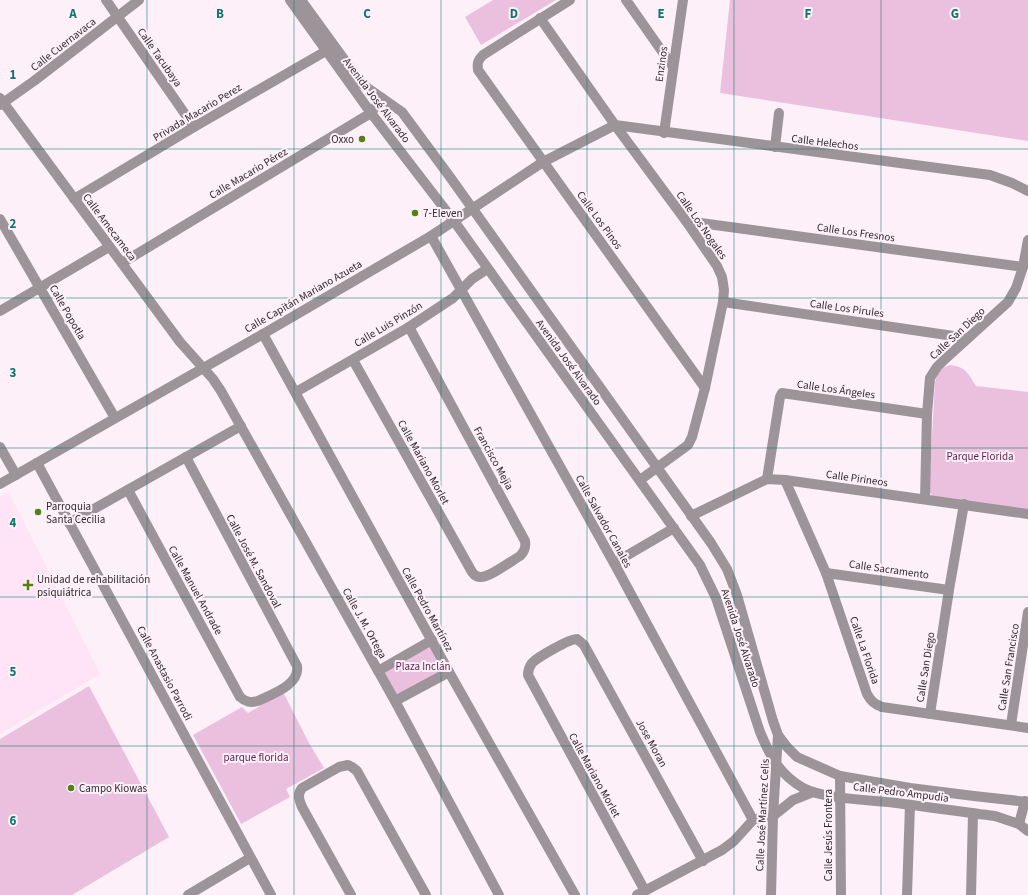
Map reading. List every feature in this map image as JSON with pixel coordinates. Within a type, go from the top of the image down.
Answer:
[{"type":"street","name":"Calle Tacubaya","points":[[106,0],[194,127]]},
{"type":"street","name":"Calle Cuernavaca","points":[[1,102],[34,81],[139,0]]},
{"type":"street","name":"Avenida José Alvarado","points":[[290,0],[330,49],[362,84],[397,107],[402,112],[473,208],[711,543],[731,578],[738,595],[778,735]]},
{"type":"street","name":"Avenida José Alvarado","points":[[301,0],[371,113],[454,221],[700,565],[716,598],[760,732],[767,751],[776,766]]},
{"type":"street","points":[[540,18],[570,0]]},
{"type":"street","points":[[626,0],[672,67]]},
{"type":"street","name":"Enzinos","points":[[664,133],[672,67],[683,0]]},
{"type":"street","name":"Calle Los Pinos","points":[[540,18],[483,55],[479,59],[477,65],[478,70],[705,388]]},
{"type":"street","name":"Calle Los Nogales","points":[[540,18],[615,125],[686,220],[722,277],[724,290],[723,302],[705,388],[692,437],[688,445],[640,480]]},
{"type":"street","name":"Privada Macario Perez","points":[[74,199],[194,127],[330,49]]},
{"type":"street","name":"Calle Macario Pérez","points":[[122,263],[371,113],[382,98]]},
{"type":"street","name":"Calle Amecameca","points":[[1,102],[180,342],[203,367]]},
{"type":"street","points":[[775,147],[779,113]]},
{"type":"street","name":"Calle Helechos","points":[[615,125],[664,133],[990,175],[1028,191]]},
{"type":"street","name":"Calle Capitán Mariano Azueta","points":[[0,484],[263,334],[430,236],[543,162],[615,125]]},
{"type":"street","name":"Calle Popotla","points":[[0,218],[115,418]]},
{"type":"street","name":"Calle Los Fresnos","points":[[686,220],[1023,267]]},
{"type":"street","name":"Calle Salvador Canales","points":[[430,236],[614,563],[753,820]]},
{"type":"street","name":"Calle San Diego","points":[[925,499],[927,414],[930,378],[937,367],[1008,302],[1016,288],[1023,267],[1028,240]]},
{"type":"street","points":[[0,311],[109,247]]},
{"type":"street","name":"Calle Luis Pinzón","points":[[296,392],[409,327],[453,298],[472,280],[488,269]]},
{"type":"street","name":"Calle Los Pirules","points":[[723,302],[967,338]]},
{"type":"street","name":"Francisco Mejia","points":[[409,327],[525,541],[526,546],[524,552],[520,556],[488,575],[479,577],[475,576]]},
{"type":"street","name":"Calle Pedro Martínez","points":[[263,334],[449,672],[575,895]]},
{"type":"street","name":"Calle Mariano Morlet","points":[[353,360],[475,576]]},
{"type":"street","name":"Calle J. M. Ortega","points":[[203,367],[221,391],[241,426],[395,701],[499,895]]},
{"type":"street","name":"Calle Los Ángeles","points":[[767,479],[780,397],[782,393],[927,414]]},
{"type":"street","points":[[69,523],[241,426]]},
{"type":"street","points":[[0,447],[16,475]]},
{"type":"street","name":"Calle José M. Sandoval","points":[[186,457],[297,666],[298,671],[296,677],[289,684],[258,701],[249,703],[244,701]]},
{"type":"street","name":"Calle Anastasio Parrodi","points":[[37,463],[270,895]]},
{"type":"street","name":"Calle Pirineos","points":[[691,516],[767,479],[786,480],[1028,514]]},
{"type":"street","name":"Calle La Florida","points":[[786,480],[826,573],[867,694],[871,701],[875,705],[882,707],[1028,728]]},
{"type":"street","name":"Calle Manuel Andrade","points":[[128,490],[240,697],[244,701]]},
{"type":"street","name":"Calle San Diego","points":[[930,714],[964,504]]},
{"type":"street","points":[[614,563],[674,528]]},
{"type":"street","name":"Calle Sacramento","points":[[826,573],[949,590]]},
{"type":"street","name":"Calle San Francisco","points":[[1011,725],[1028,612]]},
{"type":"street","name":"Calle Mariano Morlet","points":[[577,639],[568,641],[535,661],[528,670],[528,675],[641,893]]},
{"type":"street","name":"Jose Moran","points":[[577,639],[584,645],[703,861]]},
{"type":"street","points":[[378,671],[432,640]]},
{"type":"street","points":[[395,701],[449,672]]},
{"type":"street","name":"Calle José Martínez Celis","points":[[771,895],[773,816],[778,735]]},
{"type":"street","name":"Calle Pedro Ampudia","points":[[778,735],[797,757],[840,776],[917,789],[1026,802]]},
{"type":"street","points":[[351,895],[299,800],[299,792],[302,788],[339,767],[348,765],[357,771],[426,895]]},
{"type":"street","name":"Calle Pedro Ampudia","points":[[776,766],[802,787],[813,792],[840,797],[995,816],[1019,824],[1028,831]]},
{"type":"street","name":"Calle Jesús Frontera","points":[[840,776],[841,895]]},
{"type":"street","points":[[641,893],[722,850],[734,841],[753,820],[773,816],[793,800],[813,792]]},
{"type":"street","points":[[1019,824],[1026,802]]},
{"type":"street","points":[[907,895],[910,805]]},
{"type":"street","points":[[971,895],[973,814]]},
{"type":"street","points":[[188,895],[250,858]]},
{"type":"shaded area","name":"Unidad de rehabilitación psiquiátrica","points":[[9,493],[100,674],[0,734],[0,497]]},
{"type":"green space","points":[[493,0],[556,0],[481,45],[465,17]]},
{"type":"green space","points":[[730,0],[1028,0],[1028,141],[720,93]]},
{"type":"green space","name":"Parque Florida","points":[[950,365],[960,367],[966,371],[976,386],[1028,392],[1028,513],[933,497],[929,491],[935,382],[940,371]]},
{"type":"green space","name":"Plaza Inclán","points":[[432,640],[449,672],[395,701],[378,671]]},
{"type":"green space","name":"Campo Kiowas","points":[[89,686],[169,837],[72,895],[0,895],[0,739]]},
{"type":"green space","name":"parque florida","points":[[283,692],[309,743],[324,768],[286,789],[290,797],[241,824],[193,735],[242,707],[248,713]]},
{"type":"place","name":"Oxxo","points":[[362,139]]},
{"type":"place","name":"7-Eleven","points":[[415,213]]},
{"type":"place","name":"Parroquia Santa Cecilia","points":[[38,512]]},
{"type":"place","name":"Unidad de rehabilitación psiquiátrica","points":[[28,585]]},
{"type":"place","name":"Campo Kiowas","points":[[71,788]]}]
